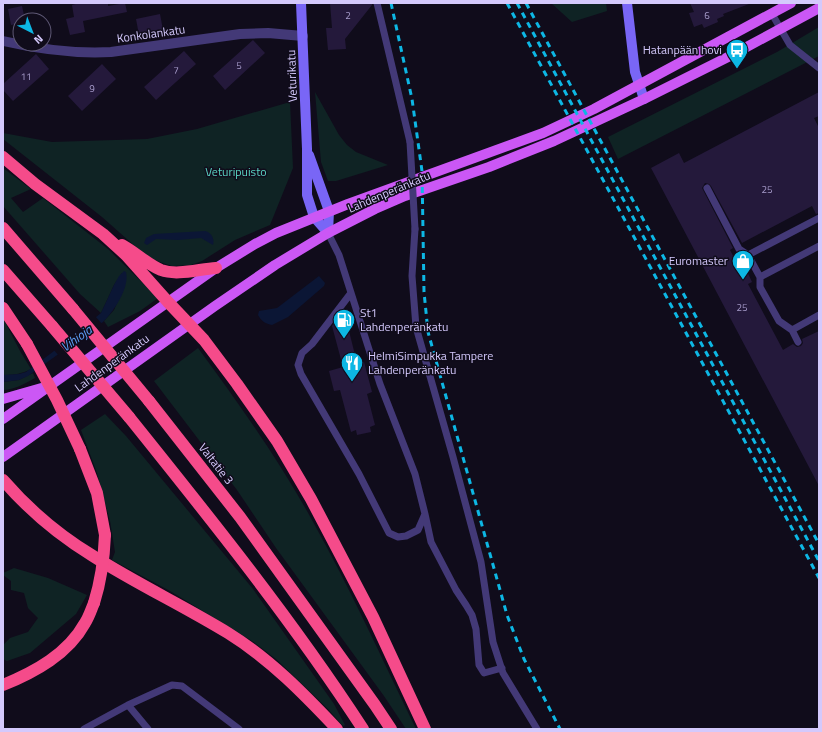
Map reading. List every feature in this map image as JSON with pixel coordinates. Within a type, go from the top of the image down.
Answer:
[{"type":"highway","points":[[3,157],[35,184],[103,234],[126,255],[204,340],[237,384],[277,441],[307,492],[373,617],[425,729]]},
{"type":"highway","name":"Valtatie 3","points":[[3,228],[73,309],[149,401],[240,518],[371,698],[391,729]]},
{"type":"highway","points":[[103,234],[131,249],[152,265],[162,270],[186,272],[216,268]]},
{"type":"highway","points":[[3,270],[129,418],[217,527],[300,638],[363,729]]},
{"type":"highway","points":[[3,308],[27,344],[57,400],[80,449],[97,493],[105,536],[104,558],[100,581],[94,603],[85,624],[56,657],[21,678],[3,685]]},
{"type":"highway","points":[[3,480],[36,513],[65,537],[93,556],[229,634],[266,660],[287,678],[337,729]]},
{"type":"main road","name":"Lahdenperänkatu","points":[[3,419],[216,268],[255,244],[329,211],[543,133],[594,109],[791,3]]},
{"type":"main road","name":"Lahdenperänkatu","points":[[3,458],[189,324],[275,265],[328,233],[375,209],[405,196],[490,167],[554,141],[644,99],[781,30],[819,8]]},
{"type":"main road","points":[[3,399],[51,386]]},
{"type":"street","name":"Veturikatu","points":[[301,3],[307,149],[307,195],[314,217],[328,233]]},
{"type":"street","points":[[627,3],[635,72],[644,99]]},
{"type":"street","name":"Konkolankatu","points":[[3,41],[90,53],[111,52],[240,34],[268,33],[303,36]]},
{"type":"street","name":"Veturikatu","points":[[307,149],[329,211],[328,233]]},
{"type":"lane","points":[[377,3],[410,142],[415,229],[412,276],[416,327],[479,555],[494,642],[502,668],[519,701],[537,729]]},
{"type":"lane","points":[[772,14],[790,45],[819,68]]},
{"type":"lane","points":[[707,188],[739,249],[748,255],[760,277],[760,287],[779,321],[792,330],[798,342]]},
{"type":"lane","points":[[748,255],[819,218]]},
{"type":"lane","points":[[328,233],[337,250],[380,384],[415,474],[431,542],[456,590],[472,616],[476,629],[479,664],[484,673],[502,668]]},
{"type":"lane","points":[[760,277],[819,246]]},
{"type":"lane","points":[[351,293],[312,344],[302,353],[298,365],[390,533],[398,537],[406,536],[418,530],[425,514]]},
{"type":"lane","points":[[792,330],[819,316]]},
{"type":"lane","points":[[84,729],[128,705],[172,684],[182,686],[235,728]]},
{"type":"lane","points":[[128,705],[148,729]]},
{"type":"green space","points":[[551,3],[606,3],[607,11],[572,22]]},
{"type":"green space","points":[[819,27],[819,56],[618,159],[608,137],[777,52]]},
{"type":"green space","points":[[315,92],[339,135],[347,145],[356,152],[388,165],[336,181],[328,181],[321,162]]},
{"type":"green space","name":"Veturipuisto","points":[[290,102],[293,168],[270,225],[235,240],[202,261],[191,265],[172,266],[149,257],[102,217],[3,139],[3,133],[52,142],[147,139],[197,129]]},
{"type":"green space","points":[[3,168],[31,189],[11,198],[23,212],[43,198],[108,249],[158,298],[140,311],[108,327],[104,321],[114,310],[125,285],[122,273],[114,285],[101,313],[80,294],[3,206]]},
{"type":"green space","points":[[3,318],[31,369],[17,374],[3,375]]},
{"type":"green space","points":[[198,348],[258,432],[299,498],[340,572],[416,729],[406,729],[384,696],[276,548],[237,490],[154,381]]},
{"type":"green space","points":[[33,373],[35,378],[16,388],[3,390],[3,382],[19,380]]},
{"type":"green space","points":[[105,414],[126,436],[253,589],[334,704],[345,725],[343,726],[327,708],[276,659],[252,641],[170,591],[112,560],[115,552],[110,521],[97,473],[81,430]]},
{"type":"green space","points":[[14,568],[48,578],[87,595],[76,614],[30,653],[7,661],[3,659],[3,645],[10,638],[28,632],[38,618],[28,608],[24,593],[11,590],[11,581],[3,575],[3,573]]},
{"type":"water","points":[[205,231],[212,236],[213,245],[201,238],[178,240],[156,239],[147,245],[144,243],[146,238],[154,234]]},
{"type":"water","name":"Vihioja","points":[[124,271],[126,272],[127,278],[126,285],[116,306],[103,322],[28,376],[19,380],[3,382],[3,375],[26,372],[101,313],[114,285]]},
{"type":"water","points":[[319,276],[325,283],[324,286],[288,317],[272,325],[264,322],[259,317],[259,311],[277,308]]},
{"type":"pier","points":[[95,316],[103,325],[59,356],[53,349]]},
{"type":"building","points":[[79,3],[108,3],[108,6],[125,3],[127,12],[83,21],[85,32],[70,35],[66,19],[74,17],[72,5]]},
{"type":"building","points":[[330,3],[372,3],[372,5],[345,39],[346,49],[328,50],[326,28],[332,28]]},
{"type":"building","points":[[690,3],[749,4],[723,14],[724,16],[717,19],[718,22],[704,28],[702,24],[694,27],[689,13],[694,12]]},
{"type":"building","points":[[22,6],[23,12],[12,12],[11,25],[8,9]]},
{"type":"building","points":[[160,14],[163,30],[139,35],[136,19]]},
{"type":"building","points":[[253,40],[265,53],[225,90],[213,76]]},
{"type":"building","points":[[184,51],[196,64],[156,100],[144,87]]},
{"type":"building","points":[[36,54],[49,69],[13,101],[3,90],[3,84]]},
{"type":"building","points":[[102,64],[116,79],[82,111],[68,96]]},
{"type":"building","points":[[819,92],[819,116],[814,118],[819,128],[819,213],[816,214],[812,206],[742,243],[711,186],[705,183],[702,188],[733,248],[730,250],[741,271],[746,269],[752,282],[748,284],[783,350],[793,344],[797,347],[801,346],[803,343],[802,339],[819,331],[819,486],[651,168],[679,153],[684,163]]},
{"type":"building","points":[[346,319],[357,363],[364,362],[372,392],[367,394],[375,425],[370,427],[371,432],[357,435],[356,430],[351,432],[340,390],[334,391],[329,371],[343,367],[332,326],[335,322]]},
{"type":"railway","points":[[391,3],[412,99],[422,171],[424,292],[428,332],[507,615],[524,659],[560,729]]},
{"type":"railway","points":[[507,3],[819,578]]},
{"type":"railway","points":[[517,3],[819,561]]},
{"type":"railway","points":[[526,3],[819,544]]},
{"type":"place","name":"Hatanpään hovi","points":[[737,70]]},
{"type":"place","name":"Euromaster","points":[[743,280]]},
{"type":"place","name":"St1 Lahdenperänkatu","points":[[344,340]]},
{"type":"place","name":"HelmiSimpukka Tampere Lahdenperänkatu","points":[[352,382]]}]
